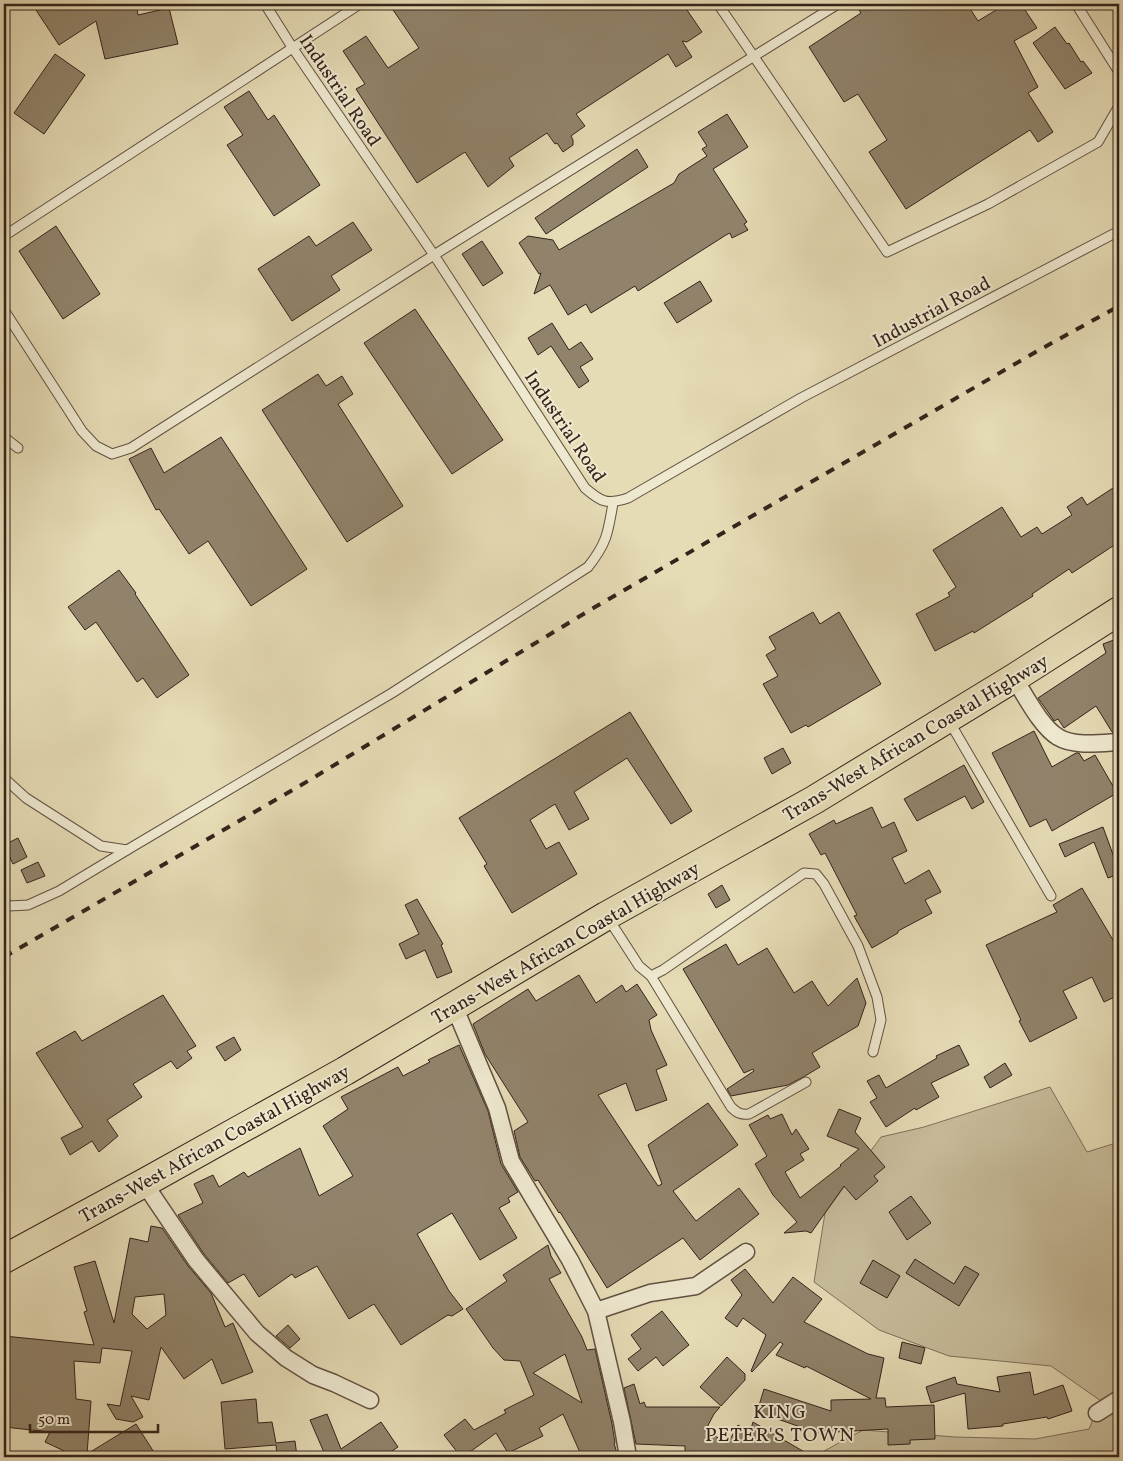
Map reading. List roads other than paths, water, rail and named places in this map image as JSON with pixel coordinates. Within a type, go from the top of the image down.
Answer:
[{"type":"highway","name":"Trans-West African Coastal Highway","points":[[4,1259],[345,1070],[606,916],[814,800],[948,719],[1119,611]]},
{"type":"street","points":[[1014,678],[1042,721],[1057,737],[1086,744],[1119,742]]},
{"type":"street","points":[[454,1006],[498,1108],[511,1161],[570,1260],[596,1311],[622,1422],[628,1457]]},
{"type":"street","points":[[144,1183],[196,1260],[257,1333],[286,1358],[313,1375],[370,1400]]},
{"type":"street","points":[[596,1311],[650,1293],[696,1286],[746,1252]]},
{"type":"street","points":[[1097,1413],[1119,1400]]},
{"type":"lane","name":"Industrial Road","points":[[265,4],[292,47],[434,255],[585,488],[599,500],[612,503],[628,498],[801,398],[1119,231]]},
{"type":"lane","points":[[4,236],[360,4]]},
{"type":"lane","points":[[718,4],[887,252],[988,204],[1098,142],[1119,106]]},
{"type":"lane","points":[[4,310],[82,431],[96,446],[112,454],[131,448],[434,255],[838,4]]},
{"type":"lane","points":[[1076,4],[1119,72]]},
{"type":"lane","points":[[4,437],[18,448]]},
{"type":"lane","points":[[4,901],[9,906],[28,905],[58,891],[392,693],[588,567],[600,551],[608,534],[612,503]]},
{"type":"lane","points":[[948,719],[1051,896]]},
{"type":"lane","points":[[4,778],[26,798],[101,846],[127,850]]},
{"type":"lane","points":[[651,976],[663,970],[804,873],[816,874],[824,884],[858,946],[877,997],[881,1020],[873,1052]]},
{"type":"lane","points":[[606,916],[639,966],[651,976],[736,1113],[742,1115],[749,1114],[806,1082]]},
{"type":"railway","points":[[4,957],[308,781],[595,607],[1041,349],[1119,306]]},
{"type":"district","name":"KING PETER'S TOWN","points":[[780,1422]]}]
